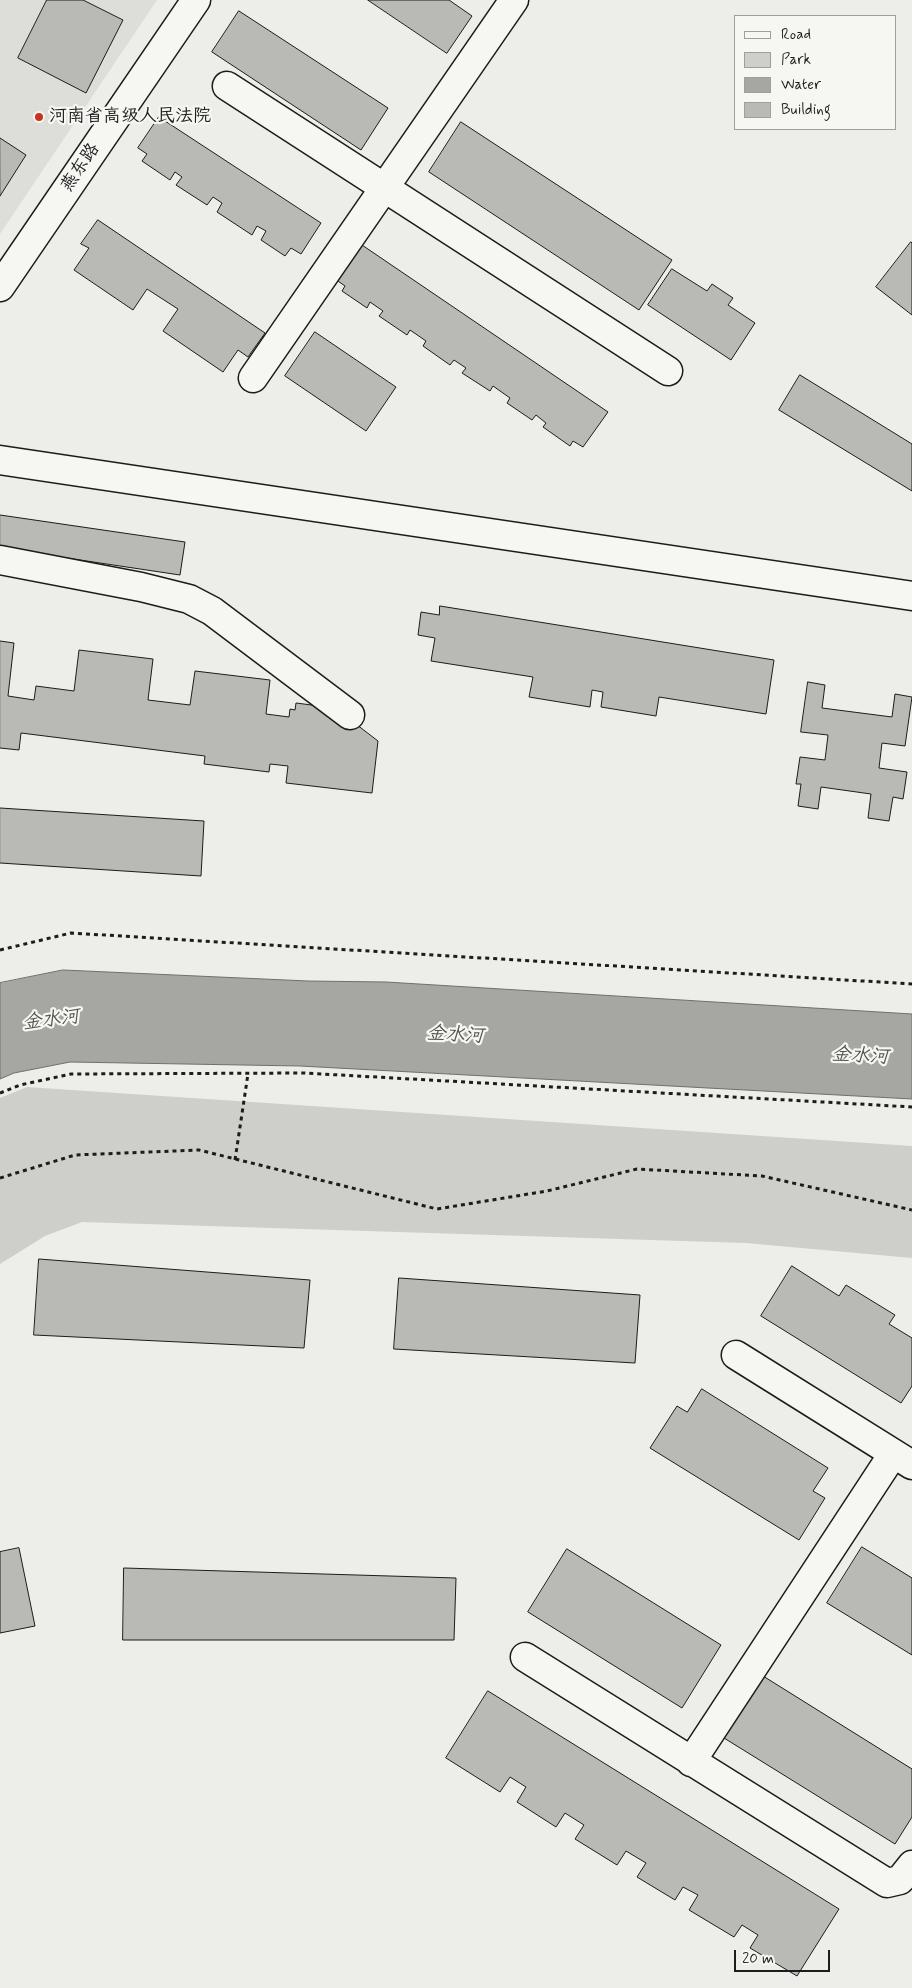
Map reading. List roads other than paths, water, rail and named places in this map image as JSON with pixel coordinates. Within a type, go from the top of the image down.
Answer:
[{"type":"street","name":"燕东路","points":[[0,287],[196,0]]},
{"type":"street","points":[[253,378],[514,0]]},
{"type":"street","points":[[227,86],[668,372]]},
{"type":"street","points":[[0,460],[912,596]]},
{"type":"street","points":[[0,560],[141,587],[188,599],[212,611],[350,715]]},
{"type":"street","points":[[692,1762],[903,1459],[736,1355]]},
{"type":"street","points":[[525,1657],[887,1884],[900,1880],[912,1865]]},
{"type":"water","name":"金水河","points":[[63,970],[308,981],[386,982],[912,1014],[912,1099],[300,1066],[70,1062],[14,1073],[0,1079],[0,983]]},
{"type":"place","name":"河南省高级人民法院","points":[[39,117]]}]
